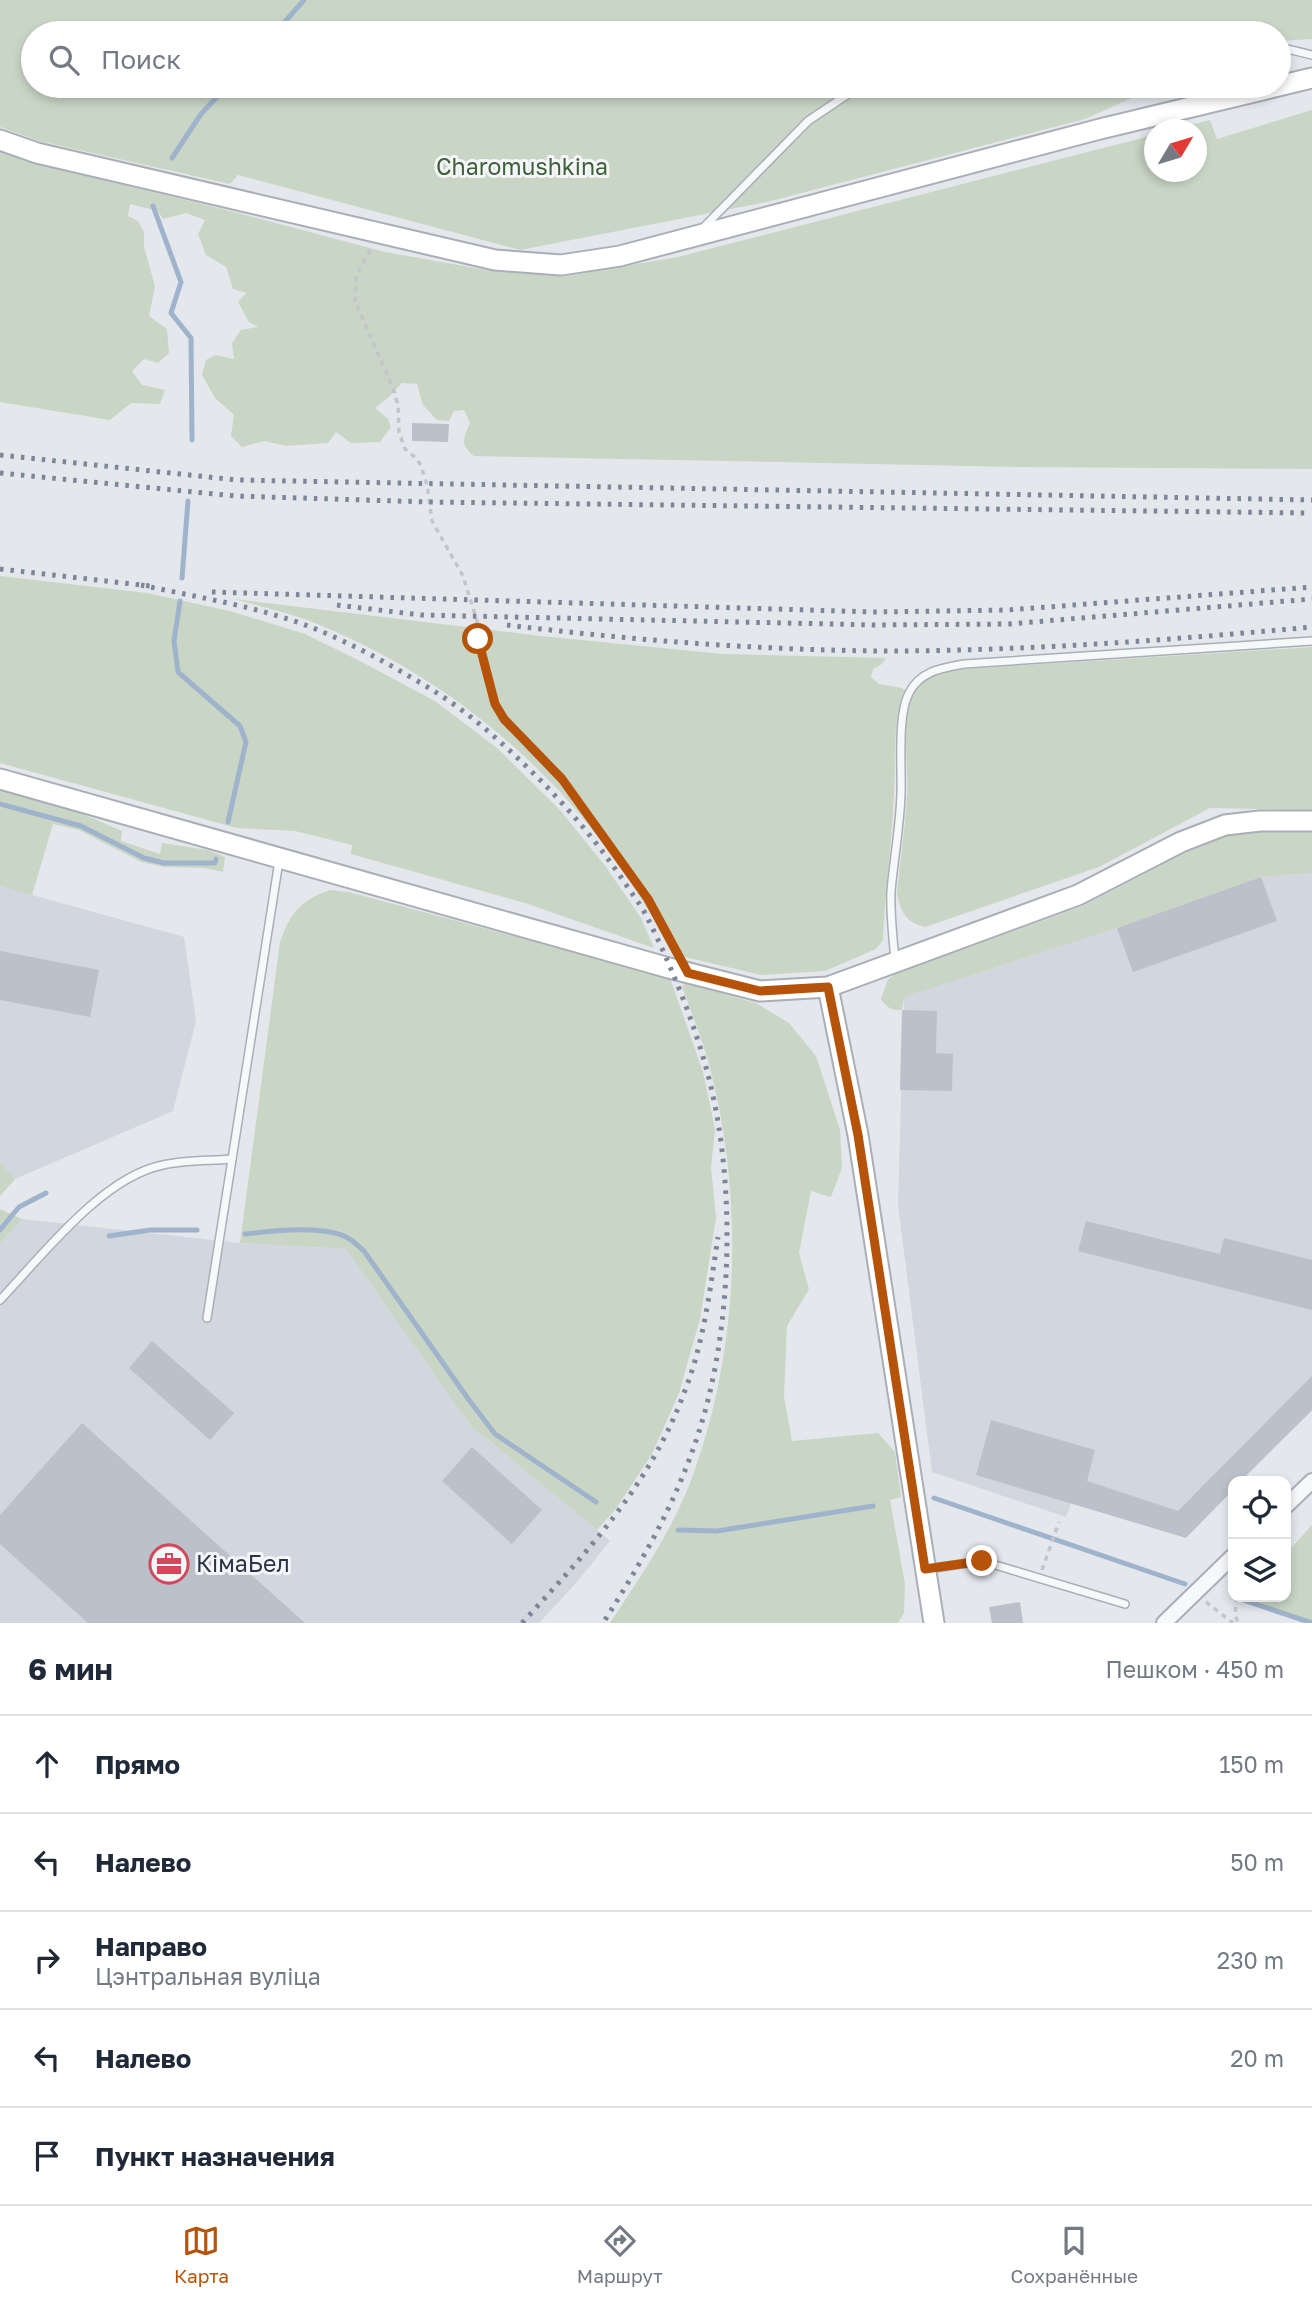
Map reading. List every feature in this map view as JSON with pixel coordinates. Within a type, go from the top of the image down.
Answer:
[{"type":"street","points":[[1291,83],[1312,78]]},
{"type":"street","points":[[0,140],[37,153],[495,260],[561,265],[620,256],[694,238],[1100,129],[1229,98]]},
{"type":"street","points":[[0,779],[760,991],[828,987],[1078,895],[1181,842],[1225,825],[1260,821],[1312,821]]},
{"type":"street","points":[[828,987],[858,1135],[934,1623]]},
{"type":"street","points":[[1291,1501],[1312,1481]]},
{"type":"street","points":[[1164,1623],[1228,1561]]},
{"type":"lane","points":[[1291,50],[1312,55]]},
{"type":"lane","points":[[694,238],[808,121],[842,98]]},
{"type":"lane","points":[[895,961],[891,893],[901,797],[903,724],[905,702],[919,680],[930,672],[964,664],[1312,641]]},
{"type":"lane","points":[[207,1318],[280,857]]},
{"type":"lane","points":[[0,1300],[81,1214],[106,1192],[131,1177],[162,1165],[232,1158]]},
{"type":"lane","points":[[925,1569],[982,1561],[1125,1604]]},
{"type":"path","points":[[379,232],[356,276],[355,301],[393,388],[398,405],[399,432],[405,449],[421,466],[427,485],[432,521],[463,576],[477,621],[478,639],[495,704],[504,719],[562,779],[648,899],[688,973]]},
{"type":"path","points":[[1039,1578],[1059,1522]]},
{"type":"path","points":[[1237,1602],[1238,1623]]},
{"type":"path","points":[[1180,1606],[1209,1603],[1233,1623]]},
{"type":"shaded area","points":[[1312,873],[1312,1411],[1243,1476],[1228,1476],[1228,1491],[1186,1531],[1075,1493],[1066,1517],[932,1472],[898,1205],[904,997],[1117,928],[1261,877]]},
{"type":"shaded area","points":[[0,886],[184,937],[196,1021],[173,1111],[15,1179],[0,1162]]},
{"type":"shaded area","points":[[22,1219],[240,1243],[346,1249],[470,1425],[610,1541],[539,1623],[0,1623],[0,1244]]},
{"type":"green space","name":"Charomushkina","points":[[0,0],[1312,0],[1312,39],[1291,40],[1291,21],[21,21],[21,98],[1131,98],[1085,119],[767,202],[520,250],[238,175],[230,184],[39,141],[0,127]]},
{"type":"green space","points":[[1312,110],[1312,469],[1023,467],[474,456],[465,445],[464,438],[470,423],[464,410],[454,411],[449,421],[437,420],[423,405],[417,384],[402,383],[375,408],[388,419],[391,427],[380,442],[351,443],[336,432],[328,443],[286,446],[265,441],[242,447],[231,436],[234,415],[215,398],[202,375],[206,360],[215,355],[234,359],[232,343],[241,330],[258,327],[249,322],[238,302],[246,293],[233,289],[226,267],[206,255],[198,234],[205,220],[186,213],[163,219],[158,211],[130,204],[128,216],[138,221],[144,232],[144,247],[155,286],[149,316],[167,329],[169,353],[158,363],[144,359],[132,371],[142,385],[165,390],[160,404],[131,403],[110,420],[0,402],[0,152],[32,163],[385,252],[492,271],[565,276],[678,257],[1144,138],[1144,182],[1207,182],[1207,121],[1210,120],[1217,139]]},
{"type":"green space","points":[[0,576],[147,593],[230,611],[305,634],[435,701],[497,748],[560,810],[606,867],[641,918],[654,948],[525,903],[351,854],[352,845],[295,831],[237,828],[0,763]]},
{"type":"green space","points":[[234,599],[541,636],[722,654],[886,658],[873,669],[871,677],[879,684],[902,688],[905,691],[896,726],[893,812],[883,940],[876,949],[825,971],[761,975],[672,954],[641,899],[606,847],[566,798],[522,754],[474,714],[423,678],[368,647],[310,621]]},
{"type":"green space","points":[[1312,647],[1312,810],[1210,808],[1099,867],[925,927],[905,916],[897,894],[907,797],[907,717],[914,694],[929,678],[964,669]]},
{"type":"green space","points":[[0,791],[78,812],[122,831],[121,841],[160,854],[162,843],[208,850],[225,857],[223,872],[205,868],[164,867],[141,862],[79,830],[53,824],[32,895],[0,886]]},
{"type":"green space","points":[[1260,831],[1312,831],[1312,873],[1261,877],[1117,928],[904,997],[902,1010],[890,1008],[881,999],[888,979],[897,973],[1083,906],[1185,853],[1229,835]]},
{"type":"green space","points":[[330,890],[349,892],[670,978],[703,1072],[715,1129],[711,1167],[716,1218],[700,1319],[679,1393],[652,1454],[615,1510],[597,1530],[470,1425],[346,1249],[240,1243],[280,942],[298,909],[311,898]]},
{"type":"green space","points":[[685,983],[756,1003],[789,1023],[816,1056],[840,1130],[842,1168],[831,1197],[811,1191],[799,1253],[809,1289],[787,1326],[784,1396],[792,1441],[878,1433],[895,1452],[901,1497],[890,1500],[905,1584],[904,1613],[898,1623],[610,1623],[656,1551],[693,1475],[720,1377],[728,1326],[732,1275],[729,1172],[711,1072],[682,987]]},
{"type":"green space","points":[[0,1162],[15,1179],[0,1196]]},
{"type":"green space","points":[[0,1209],[22,1219],[0,1244]]},
{"type":"green space","points":[[1312,1525],[1312,1623],[1249,1602],[1291,1602],[1291,1548]]},
{"type":"building","points":[[412,423],[449,424],[448,442],[412,441]]},
{"type":"building","points":[[1261,877],[1277,921],[1133,972],[1117,928]]},
{"type":"building","points":[[0,951],[99,970],[90,1017],[0,1000]]},
{"type":"building","points":[[902,1010],[937,1011],[936,1053],[953,1054],[952,1091],[900,1090]]},
{"type":"building","points":[[1086,1221],[1220,1254],[1224,1238],[1312,1260],[1312,1310],[1078,1251]]},
{"type":"building","points":[[152,1341],[234,1413],[210,1440],[129,1368]]},
{"type":"building","points":[[1312,1376],[1312,1410],[1246,1476],[1228,1476],[1228,1495],[1186,1538],[976,1475],[991,1420],[1095,1450],[1087,1481],[1178,1511]]},
{"type":"building","points":[[82,1423],[305,1623],[88,1623],[0,1544],[0,1515]]},
{"type":"building","points":[[472,1447],[542,1510],[512,1544],[442,1481]]},
{"type":"building","points":[[1020,1602],[1023,1623],[992,1623],[989,1607]]},
{"type":"waterway","points":[[286,21],[304,0]]},
{"type":"waterway","points":[[172,158],[201,114],[216,98]]},
{"type":"waterway","points":[[153,206],[181,282],[171,313],[191,338],[192,440]]},
{"type":"waterway","points":[[182,578],[188,501]]},
{"type":"waterway","points":[[180,601],[174,641],[178,672],[240,726],[246,742],[228,822]]},
{"type":"waterway","points":[[0,804],[81,826],[144,858],[164,863],[215,863],[216,859]]},
{"type":"waterway","points":[[0,1230],[19,1207],[46,1193]]},
{"type":"waterway","points":[[109,1236],[150,1230],[197,1230]]},
{"type":"waterway","points":[[245,1234],[315,1230],[341,1235],[353,1241],[364,1251],[495,1434],[596,1502]]},
{"type":"waterway","points":[[934,1498],[1185,1584]]},
{"type":"waterway","points":[[678,1530],[717,1531],[873,1506]]},
{"type":"waterway","points":[[1249,1602],[1312,1623]]},
{"type":"railway","points":[[0,455],[237,480],[1312,500]]},
{"type":"railway","points":[[0,473],[235,496],[429,502],[1309,513]]},
{"type":"railway","points":[[0,569],[150,586]]},
{"type":"railway","points":[[141,585],[246,607],[308,626],[374,656],[449,701],[484,727],[554,794],[579,822],[639,904],[664,954],[695,1033],[716,1110],[726,1193],[726,1278],[716,1361],[708,1400],[689,1460],[651,1543],[603,1623]]},
{"type":"railway","points":[[212,592],[874,612],[1008,610],[1312,587]]},
{"type":"railway","points":[[337,605],[421,615],[875,625],[1009,624],[1312,599]]},
{"type":"railway","points":[[507,625],[695,643],[883,651],[1098,644],[1312,627]]},
{"type":"railway","points":[[522,1623],[615,1516],[653,1458],[670,1426],[697,1355],[718,1237]]},
{"type":"place","name":"КімаБел","points":[[169,1564]]},
{"type":"route","points":[[478,639],[495,704],[504,719],[562,779],[648,899],[688,973],[760,991],[828,987],[858,1135],[925,1569],[982,1561]]}]
